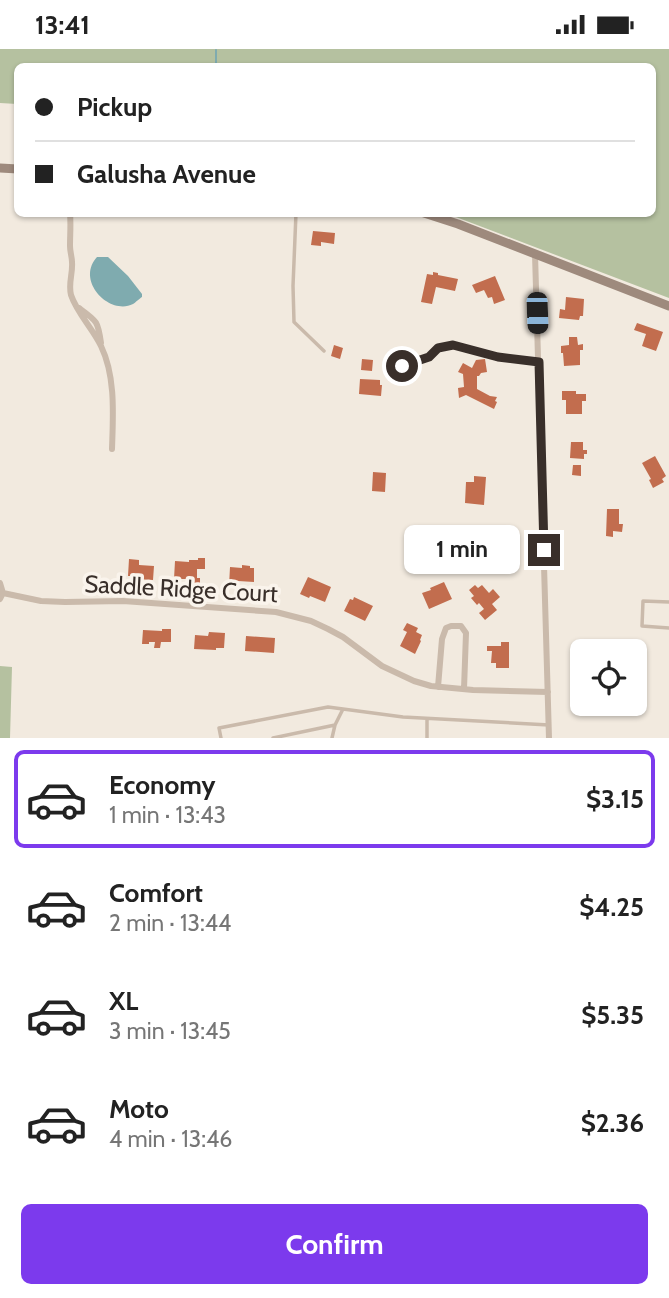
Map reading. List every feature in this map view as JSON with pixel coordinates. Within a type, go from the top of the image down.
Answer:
[{"type":"street","points":[[70,217],[70,287],[72,297],[102,347],[107,362],[113,415],[112,449]]},
{"type":"street","points":[[436,217],[669,306]]},
{"type":"street","points":[[535,253],[549,738]]},
{"type":"street","name":"Saddle Ridge Court","points":[[0,583],[2,596],[41,601],[124,601],[285,614],[328,629],[382,666],[414,681],[438,687],[548,692]]},
{"type":"street","points":[[438,687],[442,639],[446,628],[458,626],[466,633],[464,689]]},
{"type":"lane","points":[[296,217],[294,322],[324,351]]},
{"type":"lane","points":[[387,370],[423,360],[438,348],[447,346],[539,362]]},
{"type":"lane","points":[[669,603],[643,601],[642,626],[669,628]]},
{"type":"lane","points":[[221,738],[219,728],[328,707],[403,717],[549,725]]},
{"type":"lane","points":[[332,738],[343,709]]},
{"type":"lane","points":[[427,718],[427,738]]},
{"type":"lane","points":[[273,738],[335,725]]},
{"type":"green space","points":[[0,49],[669,49],[669,298],[456,217],[656,217],[656,63],[14,63],[14,104],[0,103]]},
{"type":"green space","points":[[0,666],[12,667],[10,738],[0,738]]},
{"type":"water","points":[[97,257],[108,257],[128,276],[142,297],[133,304],[124,306],[106,301],[98,294],[90,276],[91,266]]},
{"type":"building","points":[[313,231],[335,233],[334,244],[321,242],[321,246],[311,245]]},
{"type":"building","points":[[433,272],[458,279],[455,291],[436,287],[432,304],[421,302],[427,274],[433,275]]},
{"type":"building","points":[[495,276],[505,300],[494,304],[492,297],[488,298],[484,290],[476,293],[472,285]]},
{"type":"building","points":[[566,297],[584,299],[583,316],[580,316],[579,320],[559,318],[560,309],[565,310]]},
{"type":"building","points":[[637,323],[663,332],[656,351],[642,346],[646,334],[634,330]]},
{"type":"building","points":[[569,337],[577,337],[578,345],[583,344],[583,350],[580,350],[580,365],[564,366],[561,346],[569,345]]},
{"type":"building","points":[[334,345],[343,348],[340,359],[331,356]]},
{"type":"building","points":[[362,359],[373,360],[372,371],[361,370]]},
{"type":"building","points":[[485,359],[487,372],[477,376],[477,389],[497,397],[494,409],[466,395],[459,398],[458,388],[464,387],[463,374],[458,372],[463,363],[472,368],[476,360]]},
{"type":"building","points":[[360,379],[380,380],[381,396],[359,394]]},
{"type":"building","points":[[562,391],[586,394],[586,401],[582,401],[582,414],[566,414],[566,400],[562,400]]},
{"type":"building","points":[[571,442],[583,442],[583,450],[587,450],[584,459],[570,458]]},
{"type":"building","points":[[655,456],[666,476],[662,479],[664,482],[653,488],[642,463]]},
{"type":"building","points":[[573,465],[581,465],[581,476],[572,475]]},
{"type":"building","points":[[373,472],[386,473],[385,492],[372,491]]},
{"type":"building","points":[[474,476],[486,477],[484,505],[465,503],[466,482],[474,482]]},
{"type":"building","points":[[607,509],[619,509],[619,524],[623,524],[622,532],[613,531],[613,537],[606,536]]},
{"type":"building","points":[[205,558],[205,569],[197,569],[200,584],[189,583],[189,579],[174,579],[175,561],[189,562]]},
{"type":"building","points":[[129,559],[139,560],[139,565],[154,566],[153,580],[128,576]]},
{"type":"building","points":[[242,565],[254,568],[254,582],[238,581],[238,586],[229,586],[230,567],[242,568]]},
{"type":"building","points":[[308,577],[331,587],[325,602],[300,594]]},
{"type":"building","points":[[444,582],[452,599],[429,609],[422,593]]},
{"type":"building","points":[[475,585],[478,588],[482,585],[489,593],[493,589],[500,597],[492,604],[497,610],[485,620],[479,613],[484,609],[471,598],[474,596],[469,590]]},
{"type":"building","points":[[354,597],[373,606],[365,621],[344,611]]},
{"type":"building","points":[[407,623],[418,628],[416,632],[422,635],[415,654],[400,646],[407,632],[403,630]]},
{"type":"building","points":[[171,629],[171,642],[161,642],[160,648],[154,648],[155,642],[142,644],[143,630]]},
{"type":"building","points":[[209,632],[225,633],[224,648],[194,649],[195,635],[208,636]]},
{"type":"building","points":[[246,636],[275,638],[274,653],[245,651]]},
{"type":"building","points":[[501,642],[509,642],[509,668],[496,668],[496,663],[491,663],[492,651],[487,651],[487,646],[501,646]]},
{"type":"waterway","points":[[216,50],[216,63]]},
{"type":"route","points":[[402,366],[423,360],[438,348],[453,345],[498,357],[539,362],[544,550]]}]
